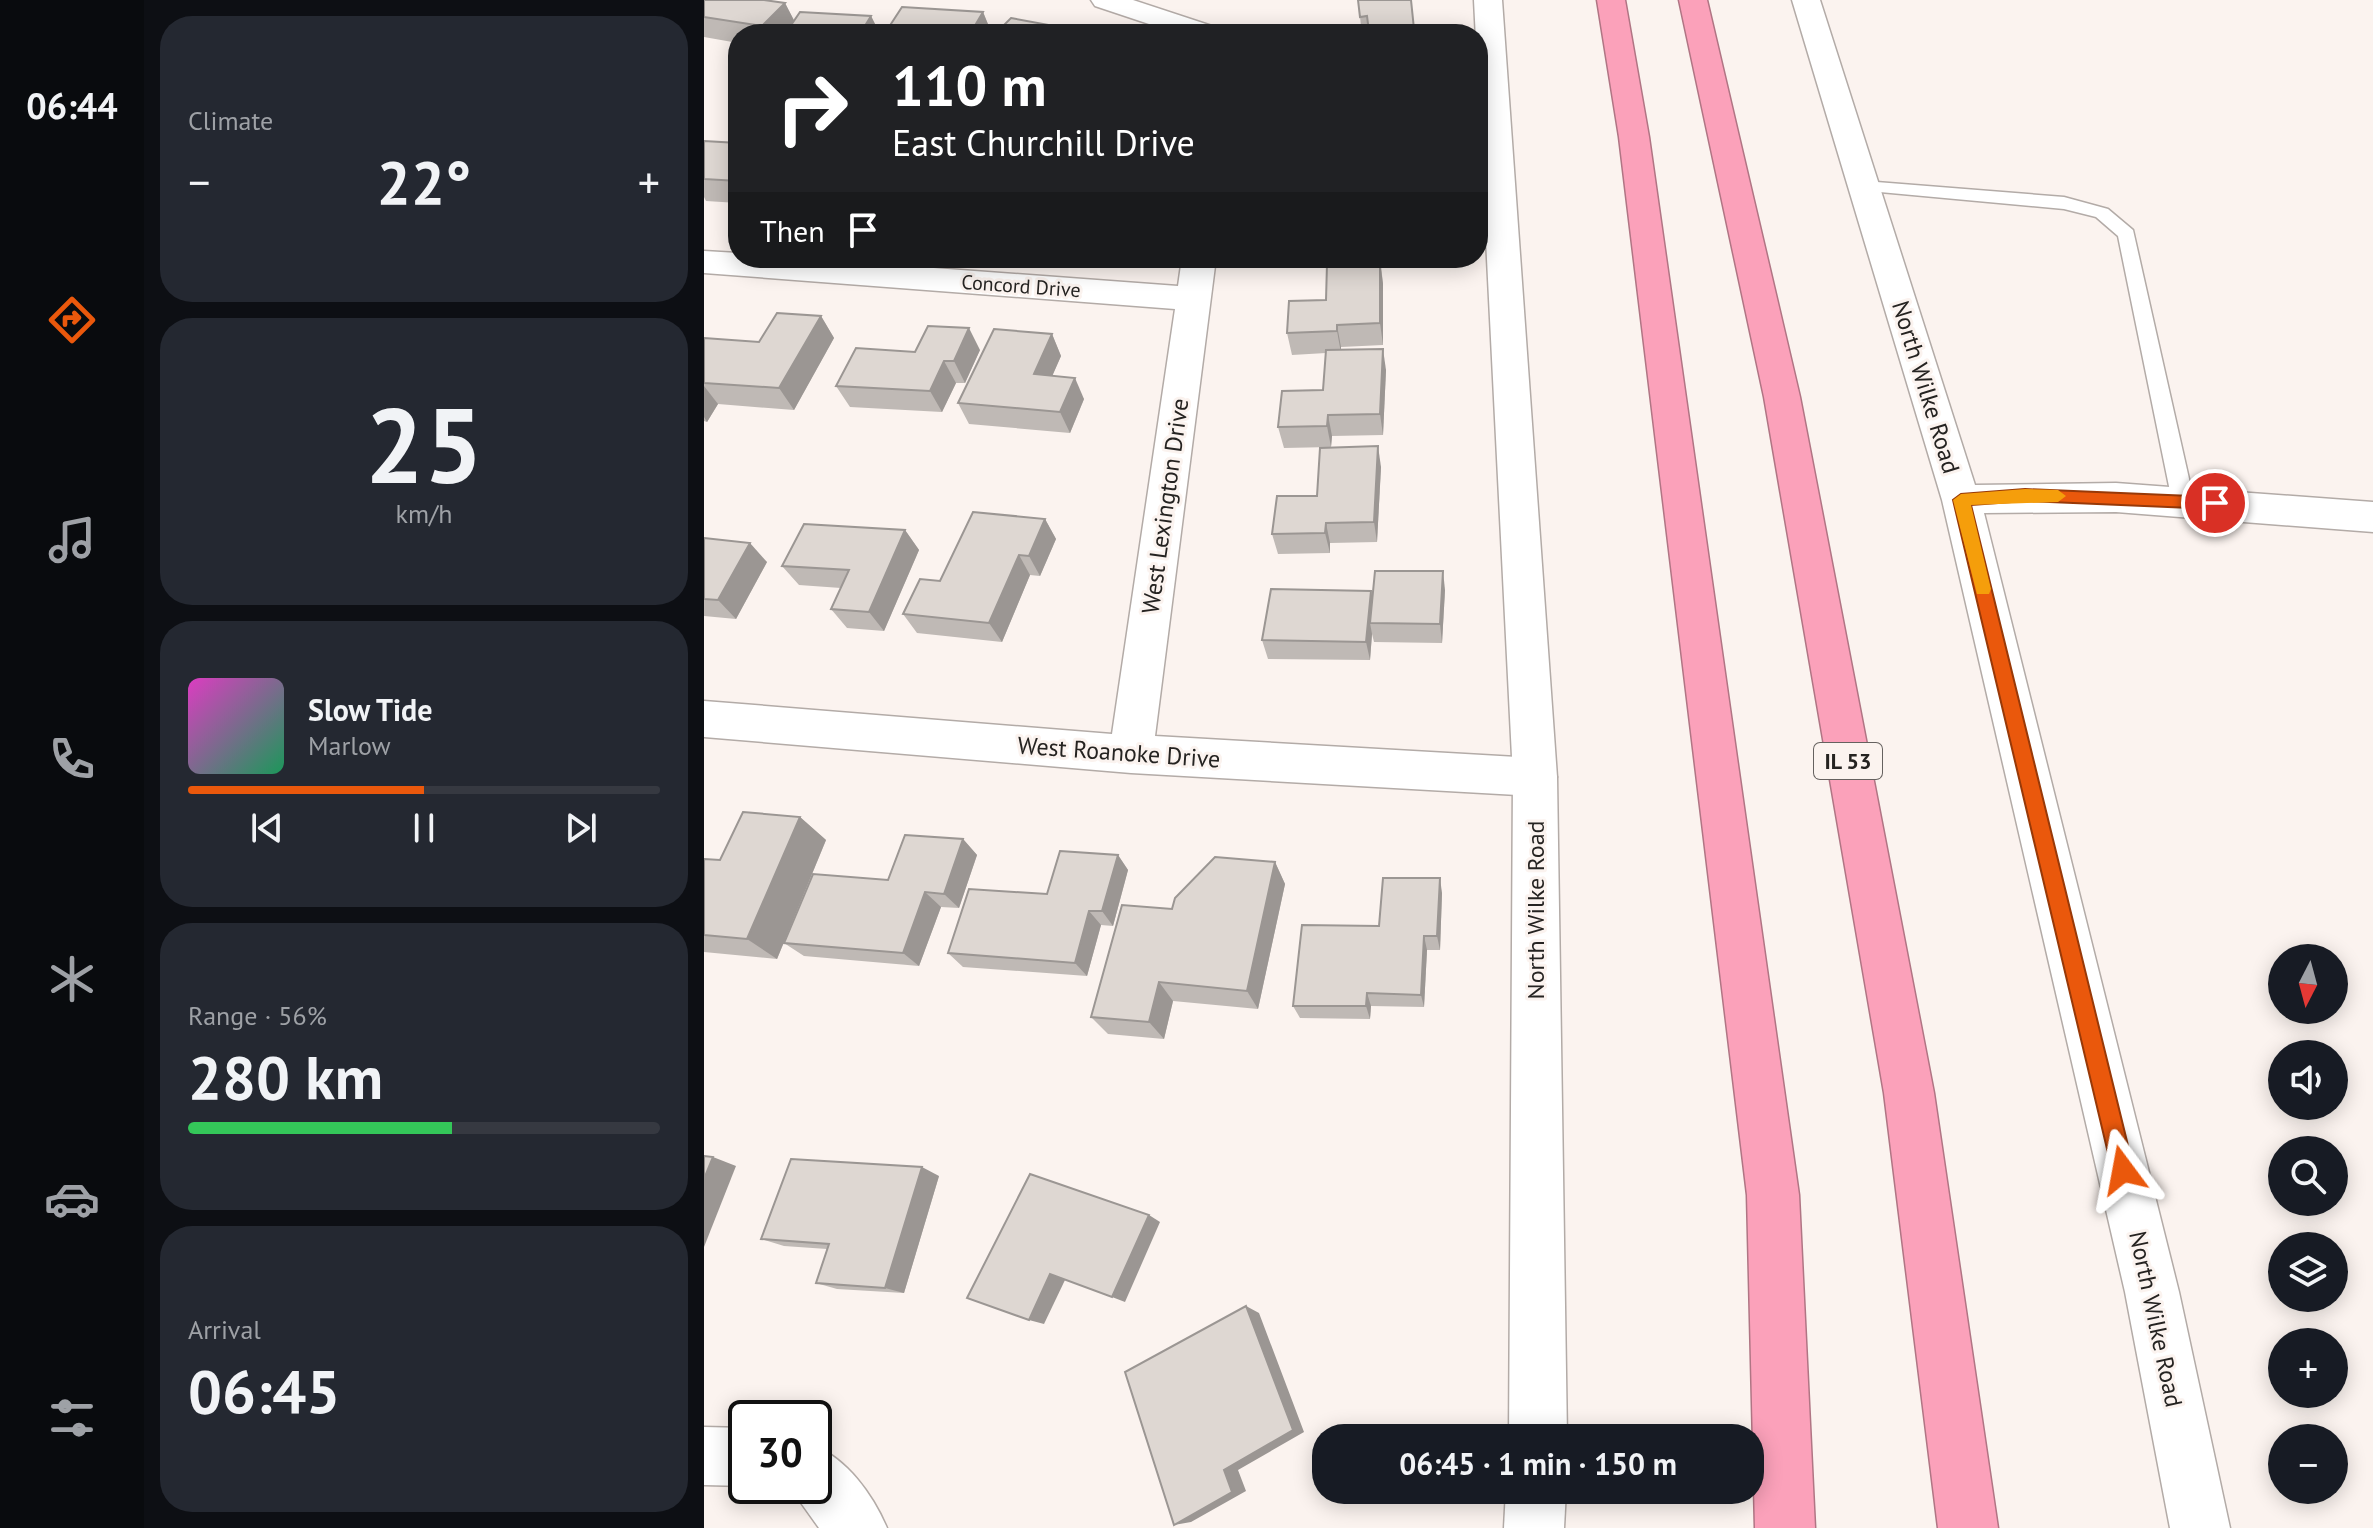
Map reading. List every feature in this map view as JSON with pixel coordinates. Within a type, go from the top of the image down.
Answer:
[{"type":"highway","points":[[1611,0],[1636,153],[1773,1195],[1785,1528]]},
{"type":"highway","name":"IL 53","points":[[1693,0],[1782,397],[1909,1093],[1968,1528]]},
{"type":"street","points":[[1105,0],[1178,24]]},
{"type":"street","name":"North Wilke Road","points":[[1488,0],[1535,777],[1538,1424]]},
{"type":"street","name":"North Wilke Road","points":[[1806,0],[1961,500],[2149,1277],[2200,1528]]},
{"type":"street","name":"Concord Drive","points":[[704,262],[728,264]]},
{"type":"street","name":"Concord Drive","points":[[783,268],[1194,299]]},
{"type":"street","name":"West Lexington Drive","points":[[1131,754],[1198,268]]},
{"type":"street","points":[[1961,500],[2025,495],[2183,501],[2373,517]]},
{"type":"street","name":"West Roanoke Drive","points":[[704,719],[1131,754],[1535,777]]},
{"type":"street","points":[[704,1456],[728,1457]]},
{"type":"street","points":[[832,1497],[857,1528]]},
{"type":"street","points":[[1534,1528],[1535,1504]]},
{"type":"lane","points":[[1864,186],[2064,203],[2102,213],[2127,234],[2183,501]]},
{"type":"building","points":[[704,0],[785,3],[764,24],[704,17]]},
{"type":"building","points":[[1358,0],[1411,0],[1413,24],[1368,24],[1367,16],[1360,17]]},
{"type":"building","points":[[902,7],[983,12],[976,24],[891,24]]},
{"type":"building","points":[[800,12],[871,16],[866,24],[792,24]]},
{"type":"building","points":[[1011,18],[1043,24],[1005,24]]},
{"type":"building","points":[[704,141],[728,142],[728,180],[704,179]]},
{"type":"building","points":[[1327,268],[1380,268],[1380,323],[1337,325],[1337,331],[1287,333],[1289,301],[1326,300]]},
{"type":"building","points":[[777,313],[821,316],[779,388],[704,383],[704,338],[759,342]]},
{"type":"building","points":[[928,326],[969,328],[954,361],[944,361],[930,391],[836,386],[856,348],[915,352]]},
{"type":"building","points":[[994,329],[1052,334],[1034,374],[1075,378],[1060,412],[958,403]]},
{"type":"building","points":[[1383,349],[1380,414],[1328,415],[1327,426],[1278,427],[1282,391],[1323,390],[1326,350]]},
{"type":"building","points":[[1378,446],[1374,522],[1326,523],[1325,533],[1272,534],[1277,496],[1317,496],[1320,448]]},
{"type":"building","points":[[973,512],[1045,519],[1029,556],[1019,555],[989,623],[903,614],[920,579],[940,581]]},
{"type":"building","points":[[804,524],[905,530],[869,612],[831,609],[849,570],[782,566]]},
{"type":"building","points":[[704,538],[750,543],[718,600],[704,599]]},
{"type":"building","points":[[1375,571],[1443,571],[1440,624],[1370,623]]},
{"type":"building","points":[[1271,589],[1371,591],[1366,642],[1262,640]]},
{"type":"building","points":[[743,812],[800,817],[747,939],[704,935],[704,859],[720,860]]},
{"type":"building","points":[[905,835],[963,839],[944,894],[925,892],[903,953],[784,943],[813,874],[888,880]]},
{"type":"building","points":[[1060,851],[1118,855],[1102,911],[1089,911],[1075,963],[948,953],[969,889],[1047,894]]},
{"type":"building","points":[[1215,857],[1275,862],[1247,991],[1159,982],[1149,1022],[1091,1017],[1122,905],[1172,909],[1175,898]]},
{"type":"building","points":[[1383,878],[1440,878],[1437,936],[1424,936],[1421,995],[1367,993],[1366,1006],[1293,1006],[1302,925],[1379,926]]},
{"type":"building","points":[[704,1156],[713,1157],[704,1179]]},
{"type":"building","points":[[791,1159],[922,1167],[885,1288],[816,1283],[829,1244],[761,1239]]},
{"type":"building","points":[[1030,1174],[1149,1215],[1112,1297],[1050,1274],[1029,1320],[967,1298]]},
{"type":"building","points":[[1246,1306],[1293,1430],[1224,1470],[1232,1492],[1174,1525],[1125,1372]]},
{"type":"slow traffic","points":[[1983,589],[1961,500],[2058,496]]},
{"type":"route","points":[[2123,1170],[1961,500],[2025,495],[2155,498],[2215,503]]}]
